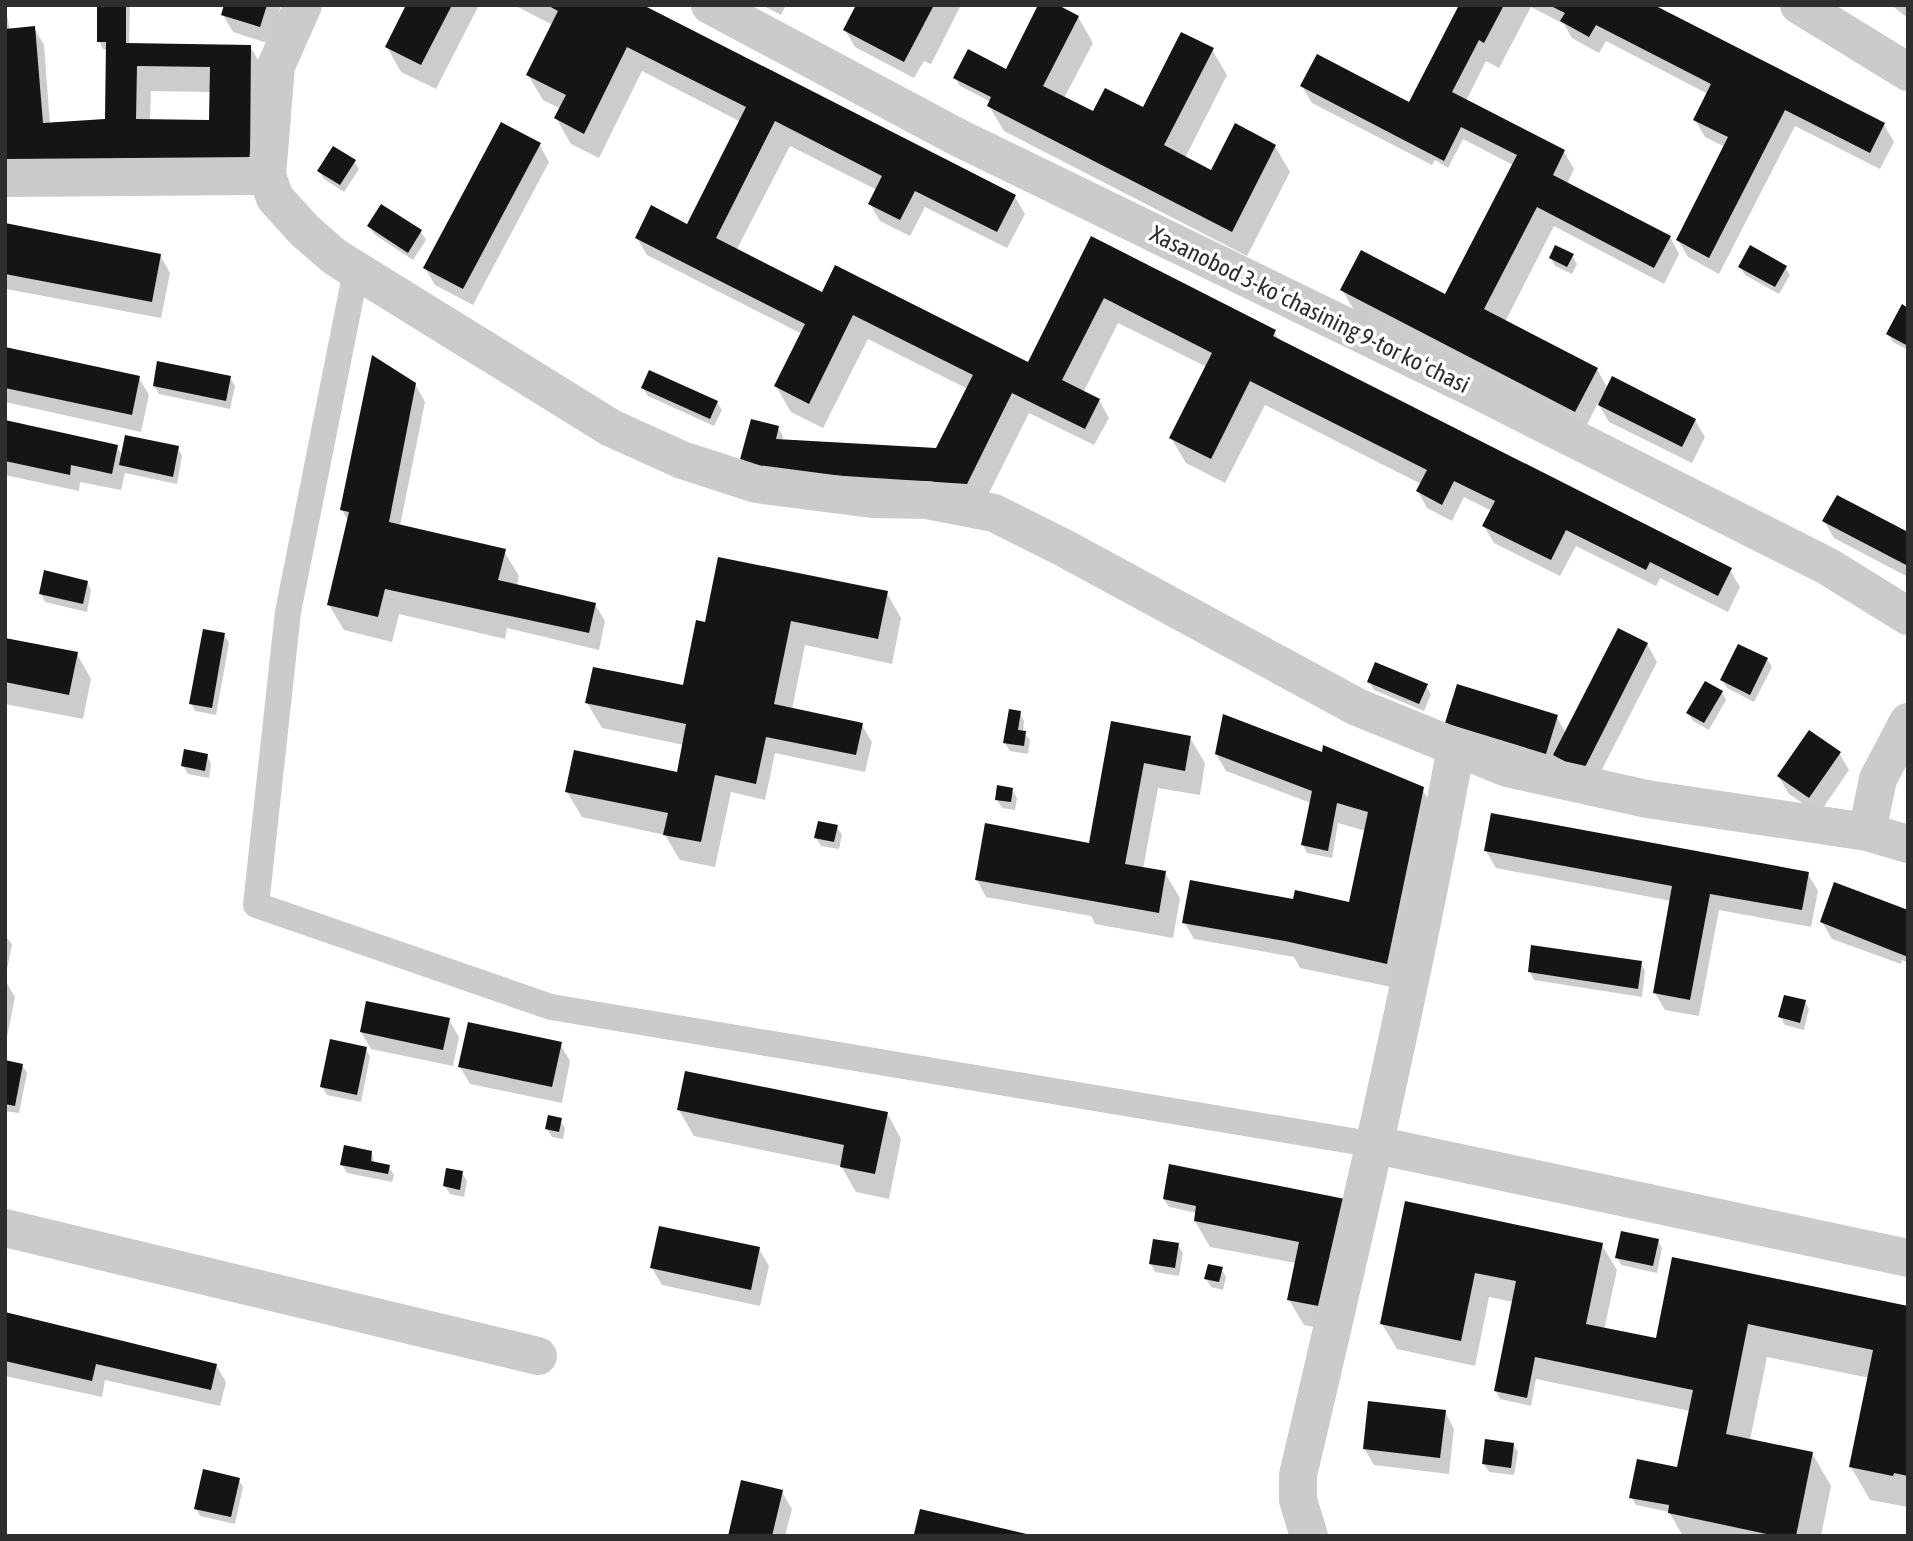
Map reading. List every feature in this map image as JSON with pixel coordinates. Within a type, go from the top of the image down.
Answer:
[{"type":"street","points":[[303,5],[276,66],[267,176],[275,198],[305,231],[356,271],[611,428],[682,460],[756,484],[872,499],[927,500],[994,513],[1065,548],[1357,707],[1507,768],[1647,799],[1867,832],[1908,844]]},
{"type":"street","name":"Xasanobod 3-koʻchasining 9-tor koʻchasi","points":[[710,5],[959,138],[1491,398],[1826,566],[1908,616]]},
{"type":"street","points":[[1799,5],[1908,72]]},
{"type":"street","points":[[5,178],[267,176]]},
{"type":"street","points":[[1867,832],[1878,779],[1908,722]]},
{"type":"street","points":[[1300,1534],[1298,1475],[1421,940],[1456,747]]},
{"type":"street","points":[[1376,1145],[1908,1258]]},
{"type":"street","points":[[5,1228],[538,1356]]},
{"type":"lane","points":[[356,271],[288,612],[256,905],[551,1007],[1376,1145]]},
{"type":"building","points":[[97,5],[126,5],[126,43],[251,45],[250,163],[5,169],[5,29],[35,26],[43,123],[105,119],[106,42],[97,42]],"holes":[[[137,66],[210,67],[209,120],[136,119]]]},
{"type":"building","points":[[224,5],[267,5],[260,27],[221,15]]},
{"type":"building","points":[[406,5],[452,5],[421,65],[385,47]]},
{"type":"building","points":[[547,5],[643,5],[1016,195],[997,232],[915,191],[900,220],[868,204],[882,176],[775,121],[716,238],[822,292],[835,265],[1028,362],[1091,236],[1276,330],[1273,336],[1732,568],[1718,596],[1650,562],[1646,570],[1566,530],[1551,560],[1482,526],[1495,501],[1454,481],[1442,505],[1416,491],[1427,470],[1250,381],[1211,459],[1169,438],[1212,353],[1104,298],[1062,380],[1100,399],[1085,429],[1012,393],[967,484],[768,471],[739,463],[751,419],[779,426],[776,439],[936,448],[973,375],[853,315],[809,404],[774,386],[805,324],[635,238],[651,205],[687,224],[746,107],[627,47],[584,134],[554,118],[566,95],[526,75],[558,11]]},
{"type":"building","points":[[856,5],[934,5],[904,62],[843,30]]},
{"type":"building","points":[[1038,5],[1058,5],[1079,16],[1043,86],[1093,111],[1105,88],[1143,107],[1181,32],[1214,48],[1164,145],[1211,170],[1235,123],[1276,145],[1232,232],[987,106],[991,97],[953,78],[968,49],[1006,69]]},
{"type":"building","points":[[1459,5],[1504,5],[1484,43],[1479,40],[1452,92],[1565,150],[1553,175],[1671,236],[1654,268],[1537,207],[1484,309],[1598,368],[1575,412],[1340,290],[1361,250],[1445,294],[1517,155],[1461,127],[1444,161],[1300,86],[1317,54],[1409,102]]},
{"type":"building","points":[[1549,5],[1654,5],[1885,123],[1870,153],[1785,110],[1709,258],[1676,240],[1728,137],[1693,120],[1711,84],[1596,25],[1589,37],[1560,21],[1565,13]]},
{"type":"building","points":[[501,122],[541,143],[463,289],[423,268]]},
{"type":"building","points":[[333,146],[356,160],[340,185],[317,171]]},
{"type":"building","points":[[381,204],[422,230],[408,253],[367,226]]},
{"type":"building","points":[[5,223],[161,254],[152,302],[5,274]]},
{"type":"building","points":[[1555,245],[1574,254],[1567,267],[1549,258]]},
{"type":"building","points":[[1750,245],[1787,266],[1775,287],[1738,267]]},
{"type":"building","points":[[1902,304],[1908,308],[1908,346],[1886,334]]},
{"type":"building","points":[[5,347],[140,376],[132,415],[5,388]]},
{"type":"building","points":[[372,355],[416,383],[389,522],[506,549],[498,580],[596,603],[589,633],[385,589],[378,617],[327,605],[349,512],[340,510]]},
{"type":"building","points":[[157,361],[231,376],[226,401],[153,386]]},
{"type":"building","points":[[649,370],[718,401],[710,419],[641,388]]},
{"type":"building","points":[[1612,376],[1696,419],[1682,447],[1598,405]]},
{"type":"building","points":[[5,420],[118,445],[112,474],[71,465],[70,475],[5,461]]},
{"type":"building","points":[[125,435],[179,446],[173,477],[119,465]]},
{"type":"building","points":[[1837,495],[1908,532],[1908,566],[1822,521]]},
{"type":"building","points":[[718,557],[888,591],[878,639],[791,621],[774,704],[863,723],[856,755],[766,737],[756,784],[715,775],[701,842],[663,835],[668,813],[565,792],[574,750],[677,772],[686,724],[585,703],[593,667],[683,685],[696,620],[705,622]]},
{"type":"building","points":[[44,570],[88,581],[83,604],[39,594]]},
{"type":"building","points":[[1618,628],[1648,643],[1583,771],[1553,755]]},
{"type":"building","points":[[203,629],[225,633],[212,708],[189,704]]},
{"type":"building","points":[[5,638],[78,652],[69,695],[5,682]]},
{"type":"building","points":[[1738,644],[1768,658],[1750,695],[1720,680]]},
{"type":"building","points":[[1375,662],[1428,684],[1419,704],[1367,682]]},
{"type":"building","points":[[1705,681],[1723,691],[1704,723],[1686,713]]},
{"type":"building","points":[[1457,684],[1558,715],[1546,754],[1445,723]]},
{"type":"building","points":[[1009,709],[1021,711],[1018,730],[1026,731],[1024,746],[1003,743]]},
{"type":"building","points":[[1223,714],[1322,752],[1323,745],[1424,787],[1387,964],[1285,941],[1182,923],[1190,880],[1293,899],[1295,890],[1349,902],[1368,812],[1337,803],[1328,851],[1301,845],[1312,791],[1215,754]]},
{"type":"building","points":[[1111,721],[1191,736],[1185,771],[1144,763],[1125,864],[1166,871],[1159,913],[975,880],[985,823],[1089,843]]},
{"type":"building","points":[[1809,730],[1841,752],[1809,798],[1777,776]]},
{"type":"building","points":[[184,749],[208,754],[205,771],[181,766]]},
{"type":"building","points":[[997,785],[1013,788],[1011,802],[995,800]]},
{"type":"building","points":[[1491,813],[1809,872],[1802,910],[1710,894],[1690,1000],[1653,993],[1672,886],[1484,851]]},
{"type":"building","points":[[818,821],[838,825],[834,842],[814,838]]},
{"type":"building","points":[[1834,882],[1908,910],[1908,957],[1820,922]]},
{"type":"building","points":[[1531,945],[1642,961],[1638,989],[1528,972]]},
{"type":"building","points":[[1784,995],[1806,1000],[1800,1023],[1778,1017]]},
{"type":"building","points":[[366,1001],[450,1018],[443,1050],[360,1032]]},
{"type":"building","points":[[468,1022],[562,1042],[552,1087],[458,1067]]},
{"type":"building","points":[[330,1039],[367,1047],[357,1095],[320,1087]]},
{"type":"building","points":[[5,1060],[23,1064],[15,1106],[5,1104]]},
{"type":"building","points":[[685,1071],[888,1112],[875,1174],[840,1167],[844,1145],[677,1110]]},
{"type":"building","points":[[548,1115],[562,1118],[559,1132],[545,1129]]},
{"type":"building","points":[[344,1145],[372,1151],[371,1161],[390,1165],[388,1174],[340,1165]]},
{"type":"building","points":[[1169,1164],[1350,1200],[1329,1308],[1287,1300],[1299,1242],[1194,1221],[1196,1206],[1163,1199]]},
{"type":"building","points":[[446,1168],[463,1171],[460,1190],[443,1186]]},
{"type":"building","points":[[1405,1201],[1603,1243],[1586,1324],[1656,1338],[1672,1257],[1908,1306],[1908,1476],[1894,1473],[1893,1476],[1849,1467],[1873,1350],[1748,1324],[1726,1434],[1813,1452],[1796,1536],[1776,1536],[1668,1513],[1669,1505],[1629,1498],[1637,1459],[1677,1467],[1693,1390],[1535,1357],[1527,1398],[1494,1391],[1516,1281],[1475,1273],[1461,1341],[1380,1324]]},
{"type":"building","points":[[659,1226],[760,1247],[751,1290],[650,1268]]},
{"type":"building","points":[[1621,1231],[1659,1239],[1653,1266],[1615,1258]]},
{"type":"building","points":[[1153,1239],[1179,1243],[1175,1268],[1149,1264]]},
{"type":"building","points":[[1208,1264],[1223,1267],[1219,1282],[1204,1279]]},
{"type":"building","points":[[5,1312],[217,1364],[211,1390],[96,1364],[92,1381],[5,1361]]},
{"type":"building","points":[[1368,1401],[1446,1410],[1440,1458],[1363,1449]]},
{"type":"building","points":[[1485,1439],[1514,1443],[1511,1468],[1482,1464]]},
{"type":"building","points":[[203,1469],[240,1478],[231,1517],[194,1509]]},
{"type":"building","points":[[741,1480],[783,1490],[772,1536],[728,1536]]},
{"type":"building","points":[[920,1509],[1031,1535],[1031,1536],[914,1534]]}]
